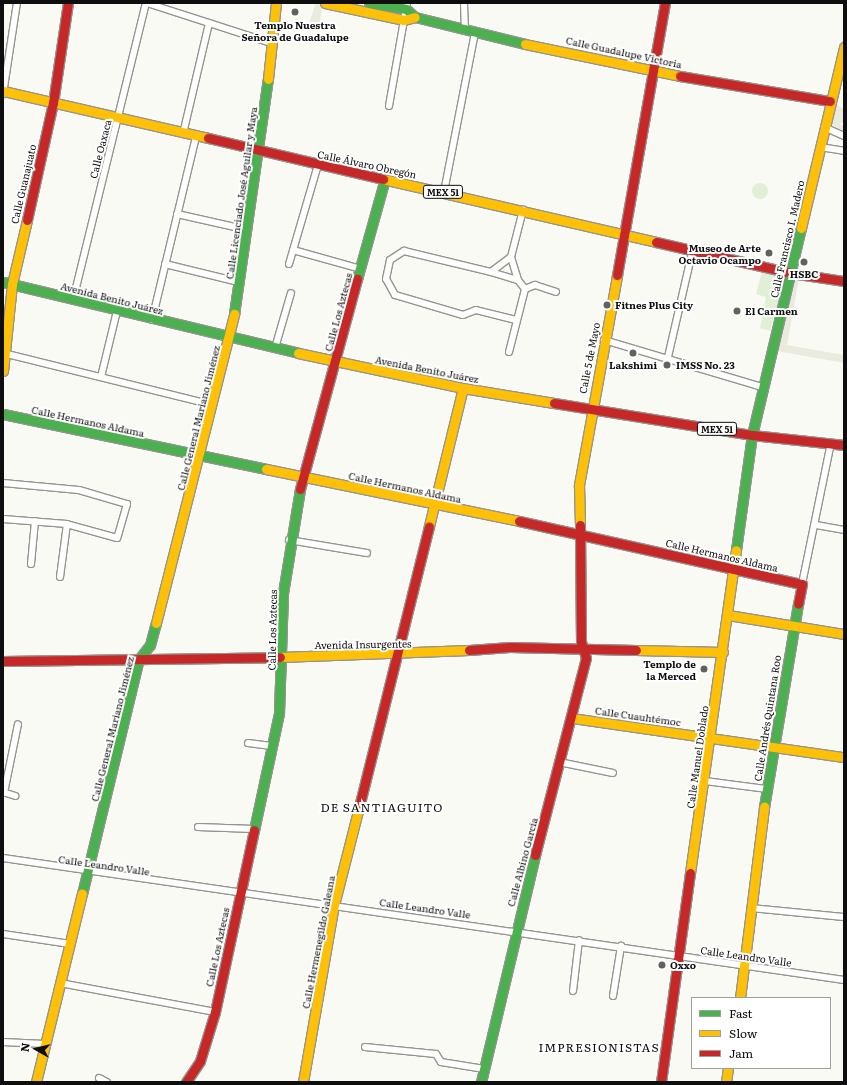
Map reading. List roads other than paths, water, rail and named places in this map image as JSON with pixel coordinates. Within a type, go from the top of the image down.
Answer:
[{"type":"main road","name":"Calle Guanajuato","points":[[3,371],[8,283],[53,103],[68,3]]},
{"type":"main road","name":"Calle Licenciado José Aguilar y Maya","points":[[230,338],[260,152],[276,3]]},
{"type":"main road","points":[[325,3],[404,20],[415,17]]},
{"type":"main road","points":[[369,3],[406,6]]},
{"type":"main road","name":"Calle 5 de Mayo","points":[[584,650],[580,642],[580,534],[578,485],[590,409],[626,232],[652,71],[665,3]]},
{"type":"main road","name":"Calle Guadalupe Victoria","points":[[406,6],[415,17],[465,31],[652,71],[830,101]]},
{"type":"main road","name":"Calle Francisco I. Madero","points":[[752,435],[762,387],[791,273],[830,101],[844,47]]},
{"type":"main road","name":"Calle Álvaro Obregón","points":[[3,92],[260,152],[626,232],[791,273],[844,281]]},
{"type":"main road","name":"Calle Los Aztecas","points":[[186,1082],[200,1061],[215,1012],[279,713],[283,656],[283,593],[289,540],[302,477],[385,179]]},
{"type":"main road","name":"Avenida Benito Juárez","points":[[8,283],[152,320],[335,362],[463,388],[752,435],[844,445]]},
{"type":"main road","name":"Calle General Mariano Jiménez","points":[[36,1082],[139,659],[150,645],[230,338]]},
{"type":"main road","name":"Calle Hermenegildo Galeana","points":[[303,1082],[334,905],[399,655],[432,504],[463,388]]},
{"type":"main road","name":"Calle Hermanos Aldama","points":[[3,414],[200,457],[580,534],[802,584]]},
{"type":"main road","name":"Calle Manuel Doblado","points":[[661,1082],[735,569],[752,435]]},
{"type":"main road","name":"Calle Andrés Quintana Roo","points":[[740,997],[772,746],[802,584]]},
{"type":"main road","points":[[728,615],[844,634]]},
{"type":"main road","name":"Avenida Insurgentes","points":[[3,661],[399,655],[510,647],[584,650],[723,652]]},
{"type":"main road","name":"Calle Albino García","points":[[481,1082],[515,932],[559,762],[572,718],[586,658],[584,650]]},
{"type":"main road","name":"Calle Cuauhtémoc","points":[[572,718],[844,757]]},
{"type":"main road","points":[[726,1082],[728,1069]]},
{"type":"street","points":[[3,92],[17,3]]},
{"type":"street","points":[[147,3],[271,43]]},
{"type":"street","name":"Calle Oaxaca","points":[[73,300],[147,3]]},
{"type":"street","points":[[464,3],[465,31]]},
{"type":"street","points":[[389,106],[406,6]]},
{"type":"street","points":[[183,134],[209,23]]},
{"type":"street","points":[[444,192],[475,33]]},
{"type":"street","points":[[824,127],[844,136]]},
{"type":"street","points":[[152,320],[196,137]]},
{"type":"street","points":[[820,147],[844,151]]},
{"type":"street","points":[[289,264],[318,165]]},
{"type":"street","points":[[523,210],[512,257],[518,280],[525,289]]},
{"type":"street","points":[[177,214],[248,230]]},
{"type":"street","points":[[668,357],[693,249]]},
{"type":"street","points":[[293,250],[361,269]]},
{"type":"street","points":[[516,320],[476,310],[462,315],[395,295],[386,279],[390,260],[404,251],[518,280]]},
{"type":"street","points":[[491,272],[512,257]]},
{"type":"street","points":[[165,264],[239,282]]},
{"type":"street","points":[[525,289],[535,285],[556,292]]},
{"type":"street","points":[[509,352],[525,289]]},
{"type":"street","points":[[275,348],[291,293]]},
{"type":"street","points":[[102,377],[117,311]]},
{"type":"street","points":[[604,340],[668,357],[762,387]]},
{"type":"street","points":[[4,354],[213,405]]},
{"type":"street","name":"Calle Andrés Quintana Roo","points":[[802,584],[816,525],[832,443]]},
{"type":"street","points":[[3,483],[79,490],[127,504],[117,538],[67,524],[3,519]]},
{"type":"street","points":[[31,564],[35,521]]},
{"type":"street","points":[[60,577],[67,524]]},
{"type":"street","points":[[816,525],[844,530]]},
{"type":"street","points":[[289,540],[367,553]]},
{"type":"street","points":[[16,796],[4,793],[18,724]]},
{"type":"street","points":[[248,743],[272,746]]},
{"type":"street","points":[[559,762],[613,773]]},
{"type":"street","points":[[3,764],[10,766]]},
{"type":"street","points":[[705,781],[767,789]]},
{"type":"street","points":[[198,827],[254,828]]},
{"type":"street","name":"Calle Leandro Valle","points":[[3,858],[87,873],[334,905],[844,980]]},
{"type":"street","points":[[751,908],[844,917]]},
{"type":"street","points":[[3,934],[70,944]]},
{"type":"street","points":[[573,991],[579,940]]},
{"type":"street","points":[[613,996],[620,946]]},
{"type":"street","points":[[60,983],[215,1012]]},
{"type":"street","points":[[3,1042],[45,1044]]},
{"type":"street","points":[[365,1047],[436,1054],[441,1062],[484,1069]]},
{"type":"street","points":[[99,1078],[107,1082]]},
{"type":"place","name":"Templo Nuestra Señora de Guadalupe","points":[[295,12]]},
{"type":"place","name":"Museo de Arte Octavio Ocampo","points":[[769,253]]},
{"type":"place","name":"HSBC","points":[[804,262]]},
{"type":"place","name":"Fitnes Plus City","points":[[607,305]]},
{"type":"place","name":"El Carmen","points":[[737,311]]},
{"type":"place","name":"Lakshimi","points":[[633,353]]},
{"type":"place","name":"IMSS No. 23","points":[[667,365]]},
{"type":"place","name":"Templo de la Merced","points":[[704,669]]},
{"type":"place","name":"Oxxo","points":[[662,965]]},
{"type":"district","name":"DE SANTIAGUITO","points":[[382,808]]},
{"type":"district","name":"IMPRESIONISTAS","points":[[599,1048]]}]
